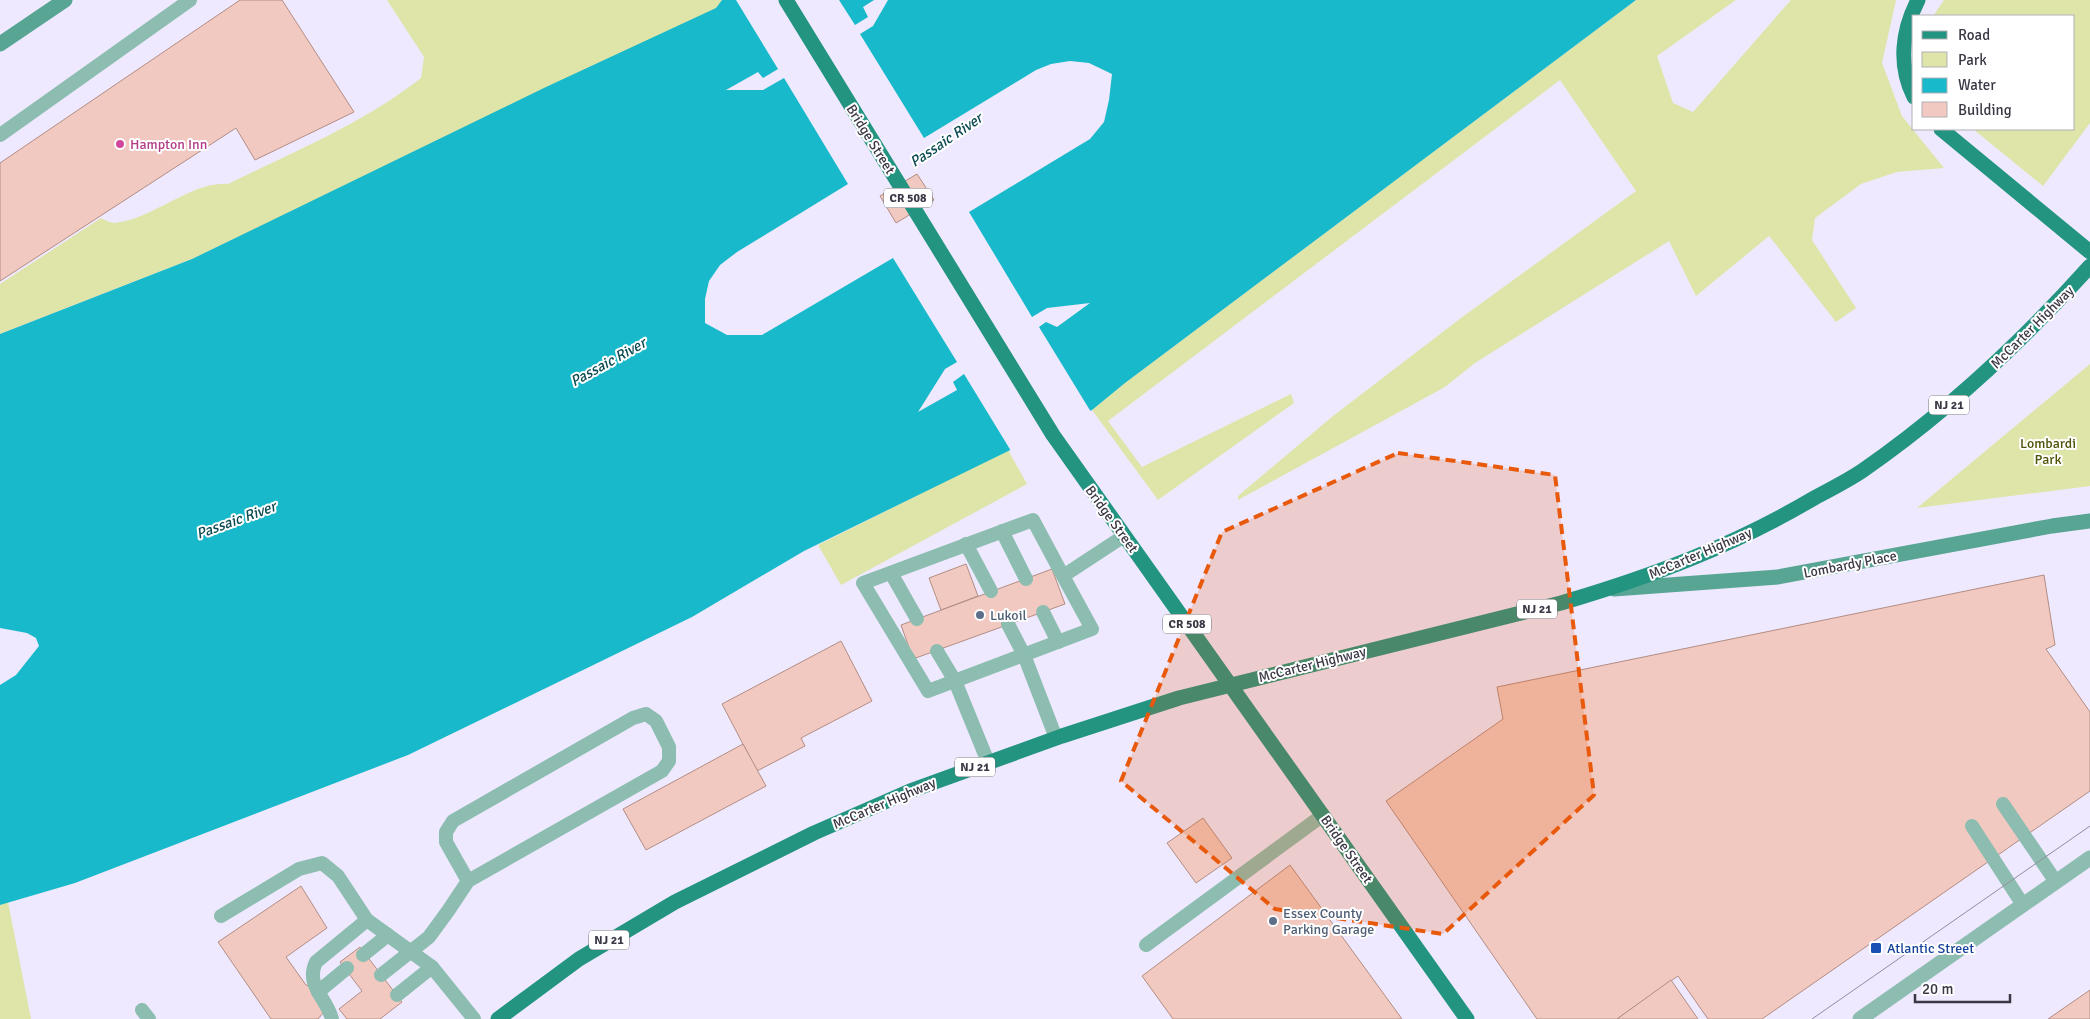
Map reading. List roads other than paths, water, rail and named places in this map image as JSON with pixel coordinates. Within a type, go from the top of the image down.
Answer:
[{"type":"main road","name":"Bridge Street","points":[[786,0],[1053,435],[1466,1019]]},
{"type":"main road","points":[[1912,92],[1904,71],[1903,50],[1909,19],[1918,0]]},
{"type":"main road","points":[[1942,130],[2090,252]]},
{"type":"main road","name":"McCarter Highway","points":[[498,1019],[578,959],[676,902],[862,811],[988,762],[1121,716],[1230,684],[1561,604],[1658,573],[1731,542],[1786,515],[1861,472],[1936,416],[2005,356],[2090,266]]},
{"type":"street","points":[[0,44],[65,0]]},
{"type":"street","name":"Lombardy Place","points":[[1608,589],[1778,577],[2042,528],[2090,521]]},
{"type":"street","points":[[1860,1019],[2090,858]]},
{"type":"lane","points":[[0,135],[190,0]]},
{"type":"lane","points":[[1033,520],[1092,629],[928,691],[863,583],[966,544],[1033,520]]},
{"type":"lane","points":[[1002,531],[1026,579]]},
{"type":"lane","points":[[1063,576],[1124,536]]},
{"type":"lane","points":[[966,544],[991,591]]},
{"type":"lane","points":[[891,573],[917,618]]},
{"type":"lane","points":[[1043,612],[1058,642]]},
{"type":"lane","points":[[1008,624],[1024,655],[1056,738]]},
{"type":"lane","points":[[937,651],[955,681],[988,762]]},
{"type":"lane","points":[[381,975],[429,937],[468,881],[662,771],[670,761],[670,747],[656,721],[646,714],[633,718],[453,821],[446,832],[446,842],[468,881]]},
{"type":"lane","points":[[2003,804],[2056,882]]},
{"type":"lane","points":[[1146,945],[1322,815]]},
{"type":"lane","points":[[1972,826],[2023,905]]},
{"type":"lane","points":[[221,916],[298,868],[322,863],[338,876],[367,920],[432,967],[474,1019]]},
{"type":"lane","points":[[334,1013],[313,984],[311,971],[316,962],[367,920]]},
{"type":"lane","points":[[363,955],[388,935]]},
{"type":"lane","points":[[397,995],[432,967]]},
{"type":"lane","points":[[318,992],[347,968]]},
{"type":"water","name":"Passaic River","points":[[722,0],[1636,0],[1125,383],[1092,410],[804,551],[692,617],[408,755],[75,883],[0,905],[0,334],[192,259],[546,87],[716,8]]},
{"type":"tram line","points":[[1812,1019],[2090,826]]},
{"type":"place","name":"Hampton Inn","points":[[120,144]]},
{"type":"place","name":"Lukoil","points":[[980,615]]},
{"type":"place","name":"Essex County Parking Garage","points":[[1273,921]]},
{"type":"place","name":"Atlantic Street","points":[[1876,948]]},
{"type":"park label","name":"Lombardi Park","points":[[2048,452]]}]
